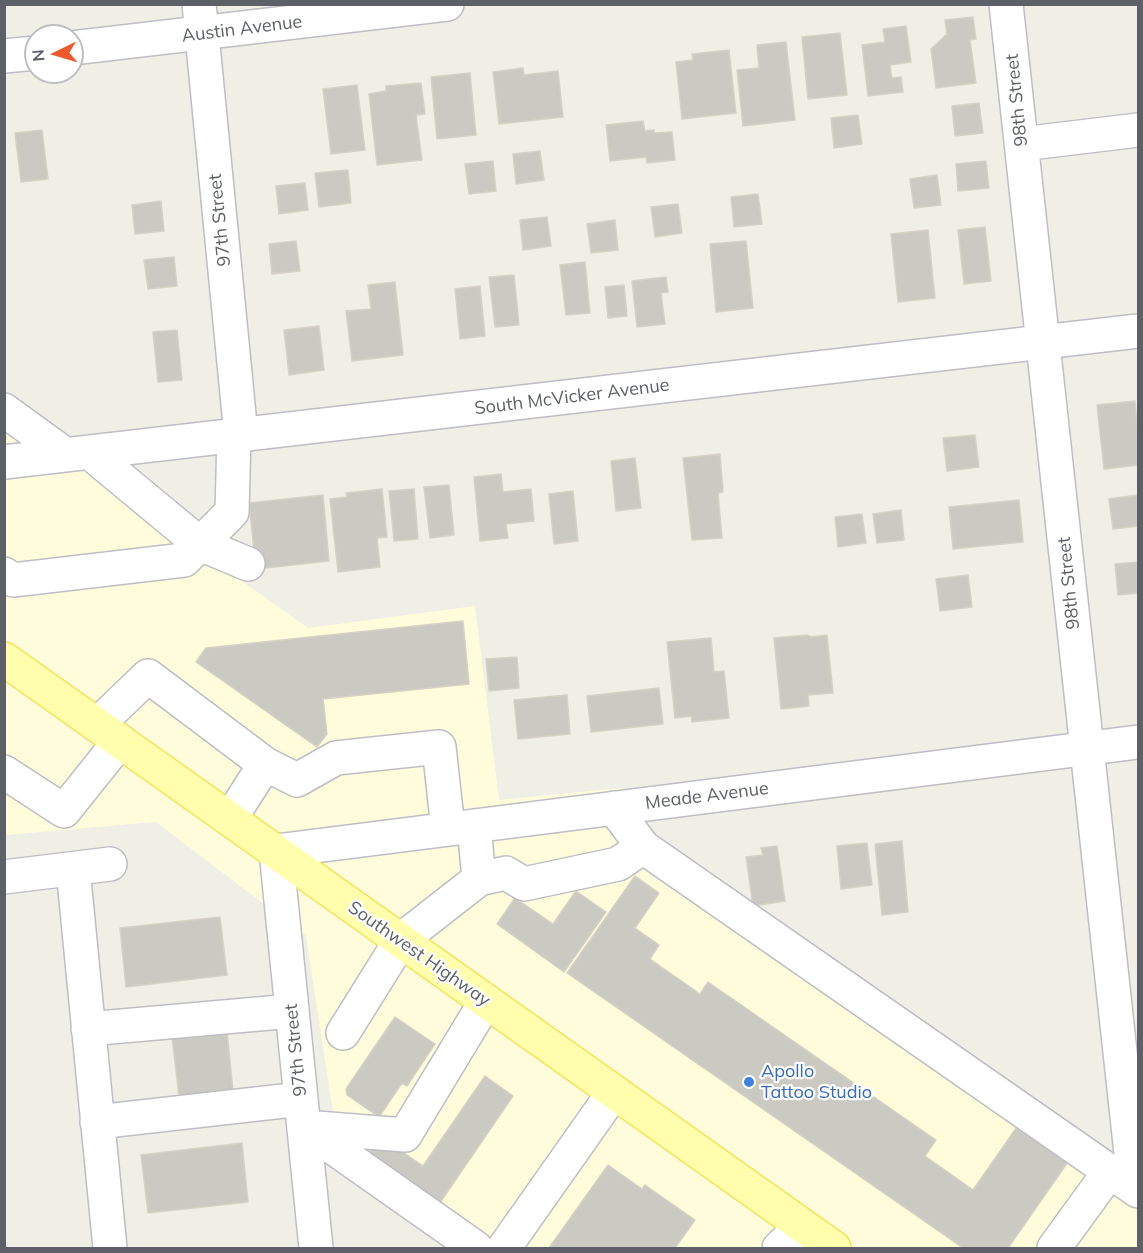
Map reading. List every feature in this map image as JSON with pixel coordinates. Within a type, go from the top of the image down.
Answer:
[{"type":"main road","name":"Southwest Highway","points":[[4,660],[834,1248]]},
{"type":"street","name":"Austin Avenue","points":[[84,45],[201,19],[447,4]]},
{"type":"street","name":"98th Street","points":[[1006,4],[1087,747],[1124,953],[1130,1171]]},
{"type":"street","name":"97th Street","points":[[4,574],[13,580],[184,560],[232,512],[238,435],[201,19]]},
{"type":"street","points":[[4,56],[24,54]]},
{"type":"street","points":[[1022,144],[1138,130]]},
{"type":"street","name":"South McVicker Avenue","points":[[4,462],[1138,331]]},
{"type":"street","points":[[4,410],[78,454],[200,544],[248,564]]},
{"type":"street","points":[[11,784],[64,811],[109,733],[148,676],[265,764],[297,780],[336,758],[439,747],[461,828],[479,879]]},
{"type":"street","name":"Meade Avenue","points":[[276,851],[1138,742]]},
{"type":"street","points":[[230,819],[265,764]]},
{"type":"street","points":[[614,808],[643,847],[1130,1171],[1054,1248]]},
{"type":"street","points":[[343,1034],[401,940],[479,879],[506,873],[524,884],[618,864],[643,847]]},
{"type":"street","name":"97th Street","points":[[276,851],[316,1248]]},
{"type":"street","points":[[4,877],[110,864]]},
{"type":"street","points":[[73,869],[110,1248]]},
{"type":"street","points":[[98,1122],[302,1113],[405,1135],[486,1001]]},
{"type":"street","points":[[88,1029],[292,1011]]},
{"type":"street","points":[[504,1248],[614,1092]]},
{"type":"street","points":[[302,1113],[477,1248]]},
{"type":"street","points":[[778,1248],[802,1226]]},
{"type":"shaded area","points":[[4,407],[106,485],[308,628],[475,606],[499,800],[620,788],[642,830],[1138,1177],[1138,1248],[455,1248],[341,1165],[306,936],[156,822],[5,835]]},
{"type":"building","points":[[973,17],[976,39],[970,40],[976,83],[936,88],[931,49],[947,34],[945,20]]},
{"type":"building","points":[[906,26],[911,62],[890,65],[892,78],[901,77],[903,92],[868,96],[862,45],[885,42],[883,29]]},
{"type":"building","points":[[840,33],[847,95],[808,99],[802,37]]},
{"type":"building","points":[[786,42],[795,120],[743,126],[737,70],[759,68],[757,45]]},
{"type":"building","points":[[729,50],[736,113],[682,119],[676,62],[693,60],[692,54]]},
{"type":"building","points":[[523,68],[524,75],[558,71],[563,117],[499,124],[493,72]]},
{"type":"building","points":[[470,73],[476,135],[437,139],[431,77]]},
{"type":"building","points":[[421,83],[425,114],[416,115],[422,160],[377,165],[369,94],[386,91],[386,86]]},
{"type":"building","points":[[357,85],[365,150],[331,154],[323,89]]},
{"type":"building","points":[[979,103],[983,133],[955,136],[952,106]]},
{"type":"building","points":[[858,115],[862,144],[834,148],[831,118]]},
{"type":"building","points":[[643,121],[645,131],[672,132],[675,160],[647,163],[646,157],[610,161],[606,125]]},
{"type":"building","points":[[42,130],[48,179],[21,182],[15,133]]},
{"type":"building","points":[[540,151],[544,180],[516,184],[513,154]]},
{"type":"building","points":[[493,161],[496,191],[469,194],[465,164]]},
{"type":"building","points":[[986,161],[989,188],[958,191],[956,164]]},
{"type":"building","points":[[348,170],[351,203],[319,207],[315,173]]},
{"type":"building","points":[[937,175],[941,205],[914,208],[910,179]]},
{"type":"building","points":[[305,183],[308,210],[279,214],[276,186]]},
{"type":"building","points":[[758,194],[762,224],[734,227],[731,197]]},
{"type":"building","points":[[161,201],[164,231],[135,234],[132,205]]},
{"type":"building","points":[[678,204],[682,233],[655,237],[651,207]]},
{"type":"building","points":[[547,217],[551,246],[523,250],[520,220]]},
{"type":"building","points":[[615,220],[618,250],[591,253],[587,224]]},
{"type":"building","points":[[985,227],[991,281],[964,284],[958,230]]},
{"type":"building","points":[[928,230],[935,298],[898,302],[891,234]]},
{"type":"building","points":[[296,241],[300,271],[272,274],[269,244]]},
{"type":"building","points":[[746,241],[753,308],[716,312],[710,244]]},
{"type":"building","points":[[174,257],[177,286],[148,289],[144,260]]},
{"type":"building","points":[[585,262],[590,313],[566,315],[560,265]]},
{"type":"building","points":[[514,275],[519,325],[495,327],[489,277]]},
{"type":"building","points":[[666,277],[668,292],[661,293],[665,324],[637,327],[632,281]]},
{"type":"building","points":[[395,282],[403,355],[352,361],[346,311],[371,309],[368,285]]},
{"type":"building","points":[[624,285],[627,316],[608,318],[605,287]]},
{"type":"building","points":[[480,286],[485,336],[460,339],[455,289]]},
{"type":"building","points":[[319,326],[324,370],[289,375],[284,330]]},
{"type":"building","points":[[177,330],[182,380],[158,382],[153,332]]},
{"type":"building","points":[[1135,401],[1138,465],[1104,469],[1097,405]]},
{"type":"building","points":[[975,435],[979,467],[947,471],[943,438]]},
{"type":"building","points":[[720,454],[723,492],[718,493],[722,538],[692,540],[683,458]]},
{"type":"building","points":[[635,458],[641,508],[616,511],[611,461]]},
{"type":"building","points":[[501,474],[503,492],[531,489],[534,521],[506,524],[508,538],[480,541],[474,477]]},
{"type":"building","points":[[449,485],[454,535],[430,538],[424,487]]},
{"type":"building","points":[[382,489],[387,537],[377,538],[380,567],[338,572],[330,499],[347,497],[346,493]]},
{"type":"building","points":[[414,489],[418,539],[394,541],[389,491]]},
{"type":"building","points":[[573,491],[578,541],[554,544],[549,494]]},
{"type":"building","points":[[323,495],[329,561],[256,569],[249,503]]},
{"type":"building","points":[[1138,495],[1138,526],[1113,529],[1109,499]]},
{"type":"building","points":[[1019,500],[1023,542],[953,549],[949,507]]},
{"type":"building","points":[[901,510],[904,540],[877,543],[873,514]]},
{"type":"building","points":[[862,514],[866,543],[838,547],[835,517]]},
{"type":"building","points":[[1138,562],[1138,593],[1118,595],[1115,564]]},
{"type":"building","points":[[968,575],[972,607],[940,611],[936,579]]},
{"type":"building","points":[[463,621],[469,684],[323,699],[327,734],[317,747],[196,662],[206,648]]},
{"type":"building","points":[[807,635],[811,637],[827,635],[833,693],[808,695],[809,706],[781,709],[774,638]]},
{"type":"building","points":[[711,638],[714,672],[724,671],[729,718],[692,722],[691,716],[675,718],[667,642]]},
{"type":"building","points":[[517,657],[519,688],[489,691],[486,659]]},
{"type":"building","points":[[659,688],[663,724],[591,732],[587,696]]},
{"type":"building","points":[[567,695],[570,734],[518,739],[514,700]]},
{"type":"building","points":[[902,841],[908,912],[882,915],[875,844]]},
{"type":"building","points":[[867,843],[872,885],[841,889],[837,846]]},
{"type":"building","points":[[777,846],[785,901],[753,906],[746,857],[763,855],[761,848]]},
{"type":"building","points":[[635,876],[659,893],[635,928],[659,945],[650,959],[700,994],[708,982],[936,1140],[925,1156],[973,1190],[1019,1124],[1070,1159],[1008,1248],[963,1248],[567,973]]},
{"type":"building","points":[[576,891],[606,912],[564,972],[497,924],[515,898],[553,924]]},
{"type":"building","points":[[220,917],[227,975],[126,987],[120,928]]},
{"type":"building","points":[[395,1017],[435,1044],[407,1086],[402,1083],[379,1117],[347,1095],[346,1089]]},
{"type":"building","points":[[227,1032],[233,1091],[179,1096],[172,1037]]},
{"type":"building","points":[[485,1076],[513,1096],[435,1210],[364,1161],[381,1137],[423,1166]]},
{"type":"building","points":[[242,1143],[248,1202],[148,1213],[141,1155]]},
{"type":"building","points":[[608,1165],[642,1189],[645,1185],[695,1220],[675,1248],[549,1248]]},
{"type":"place","name":"Apollo Tattoo Studio","points":[[749,1082]]}]
